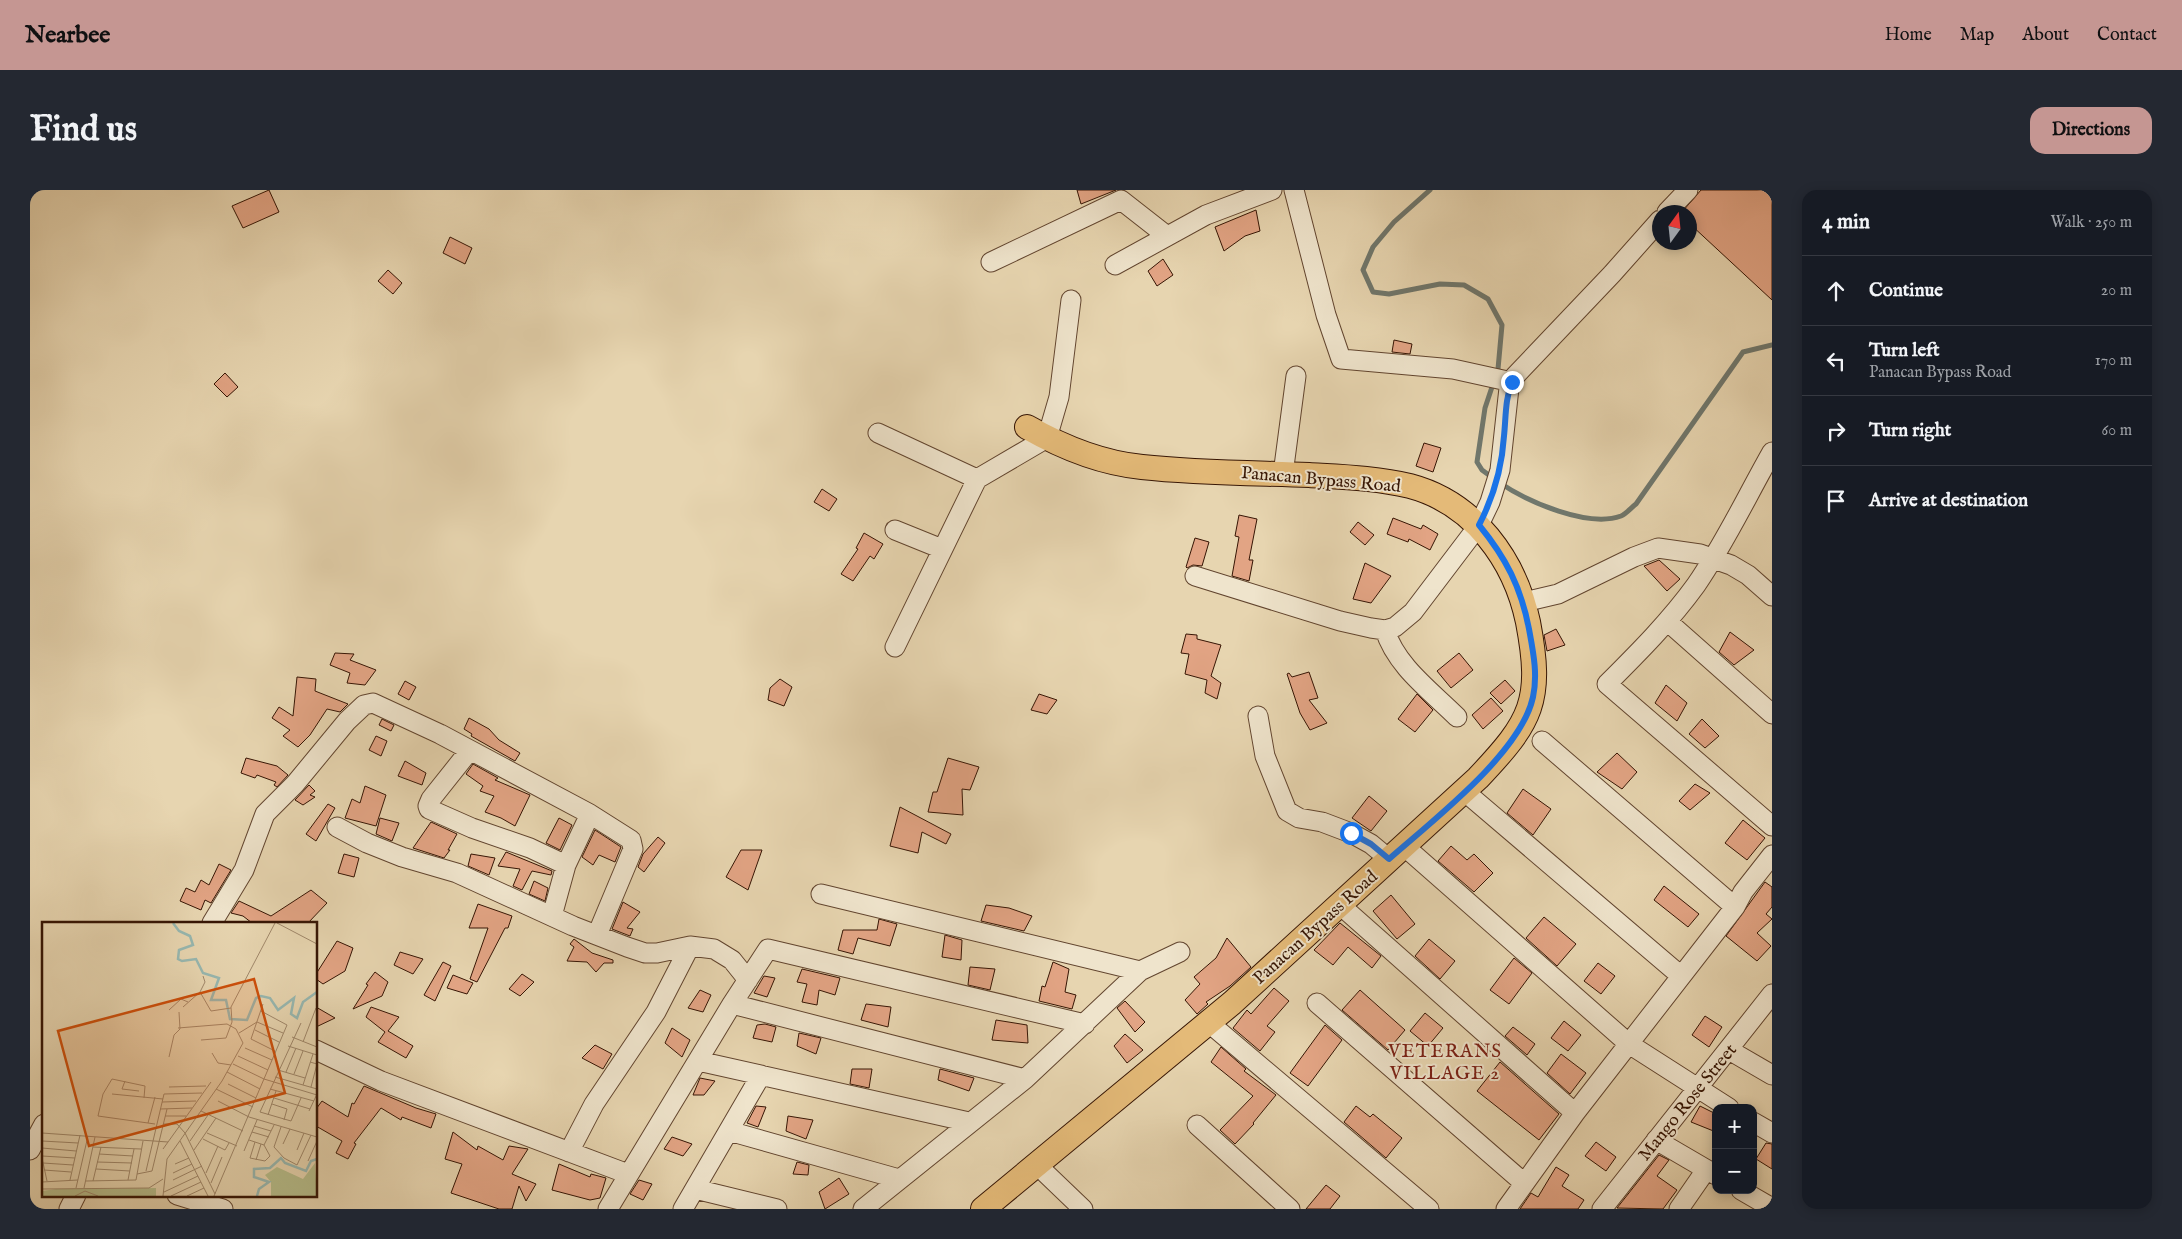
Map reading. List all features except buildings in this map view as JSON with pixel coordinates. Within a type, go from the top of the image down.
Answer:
[{"type":"main road","name":"Panacan Bypass Road","points":[[983,1209],[1274,965],[1464,791],[1504,750],[1523,723],[1533,698],[1535,677],[1534,652],[1524,602],[1510,568],[1496,546],[1479,525],[1449,502],[1412,487],[1365,479],[1140,467],[1090,455],[1037,433]]},
{"type":"street","points":[[1115,265],[1206,215],[1272,190]]},
{"type":"street","points":[[1294,190],[1326,315],[1341,359],[1432,367],[1484,375],[1508,381]]},
{"type":"street","points":[[1674,205],[1688,190]]},
{"type":"street","points":[[992,262],[1121,200],[1167,236]]},
{"type":"street","points":[[1195,576],[1340,621],[1385,630],[1395,627],[1413,612],[1479,525],[1495,488],[1500,470],[1508,381],[1612,274],[1652,229]]},
{"type":"street","points":[[895,647],[977,479],[1054,420],[1061,390],[1071,300]]},
{"type":"street","points":[[1283,474],[1296,376]]},
{"type":"street","points":[[878,433],[977,479]]},
{"type":"street","points":[[1772,452],[1766,476],[1696,584],[1667,621],[1607,684],[1772,826]]},
{"type":"street","points":[[895,530],[942,549]]},
{"type":"street","points":[[1524,602],[1558,594],[1634,557],[1658,548],[1690,552],[1731,565],[1748,575],[1772,596]]},
{"type":"street","points":[[1667,621],[1772,714]]},
{"type":"street","points":[[1385,630],[1393,650],[1402,663],[1457,717]]},
{"type":"street","points":[[213,922],[244,870],[265,814],[295,784],[347,722],[364,705],[373,703],[470,750],[590,814],[628,837],[633,849],[597,935]]},
{"type":"street","points":[[1258,716],[1265,756],[1287,811],[1299,818],[1330,825],[1351,833],[1371,844],[1397,852],[1629,1044],[1722,1104]]},
{"type":"street","points":[[1542,741],[1735,906]]},
{"type":"street","points":[[470,750],[431,799],[428,806],[429,809],[472,828],[530,848],[566,865]]},
{"type":"street","points":[[1464,791],[1681,976]]},
{"type":"street","points":[[552,916],[566,865],[590,814]]},
{"type":"street","points":[[337,827],[394,853],[457,873],[597,935],[645,952],[657,953],[690,946],[714,949],[732,960],[748,980]]},
{"type":"street","points":[[1506,1209],[1575,1113],[1772,856]]},
{"type":"street","points":[[821,894],[1140,971]]},
{"type":"street","points":[[1339,904],[1575,1113]]},
{"type":"street","points":[[569,1152],[594,1104],[656,1012],[690,946]]},
{"type":"street","points":[[608,1209],[732,1004],[768,949],[1085,1024]]},
{"type":"street","points":[[863,1209],[969,1122],[1025,1079],[1140,971],[1180,952]]},
{"type":"street","name":"Mango Rose Street","points":[[1602,1209],[1771,996]]},
{"type":"street","points":[[1317,1003],[1524,1183]]},
{"type":"street","points":[[732,1004],[1025,1079]]},
{"type":"street","points":[[1208,1022],[1429,1209]]},
{"type":"street","points":[[1729,1050],[1772,1076]]},
{"type":"street","points":[[318,1051],[381,1081],[628,1174]]},
{"type":"street","points":[[698,1061],[969,1122]]},
{"type":"street","points":[[683,1209],[761,1075]]},
{"type":"street","points":[[1757,1124],[1772,1133]]},
{"type":"street","points":[[1196,1125],[1290,1209]]},
{"type":"street","points":[[30,1150],[42,1128]]},
{"type":"street","points":[[729,1131],[899,1179]]},
{"type":"street","points":[[1656,1140],[1711,1172],[1679,1209]]},
{"type":"street","points":[[1036,1164],[1083,1209]]},
{"type":"street","points":[[695,1189],[777,1209]]},
{"type":"street","points":[[1748,1194],[1772,1208]]},
{"type":"street","points":[[69,1209],[76,1196]]},
{"type":"street","points":[[179,1196],[223,1209]]},
{"type":"waterway","points":[[1430,190],[1394,222],[1373,247],[1363,270],[1373,292],[1389,294],[1440,284],[1464,285],[1488,299],[1502,325],[1498,369],[1485,408],[1477,462],[1482,470],[1493,478]]},
{"type":"waterway","points":[[1500,483],[1542,505],[1576,516],[1607,519],[1623,515],[1636,504],[1743,352],[1772,345]]},
{"type":"district","name":"VETERANS VILLAGE 2","points":[[1445,1061]]},
{"type":"route","points":[[1351,833],[1371,844],[1389,859],[1478,778],[1504,750],[1523,723],[1533,698],[1535,677],[1534,652],[1524,602],[1510,568],[1496,546],[1479,525],[1490,502],[1500,470],[1505,412],[1509,388],[1512,382]]}]
